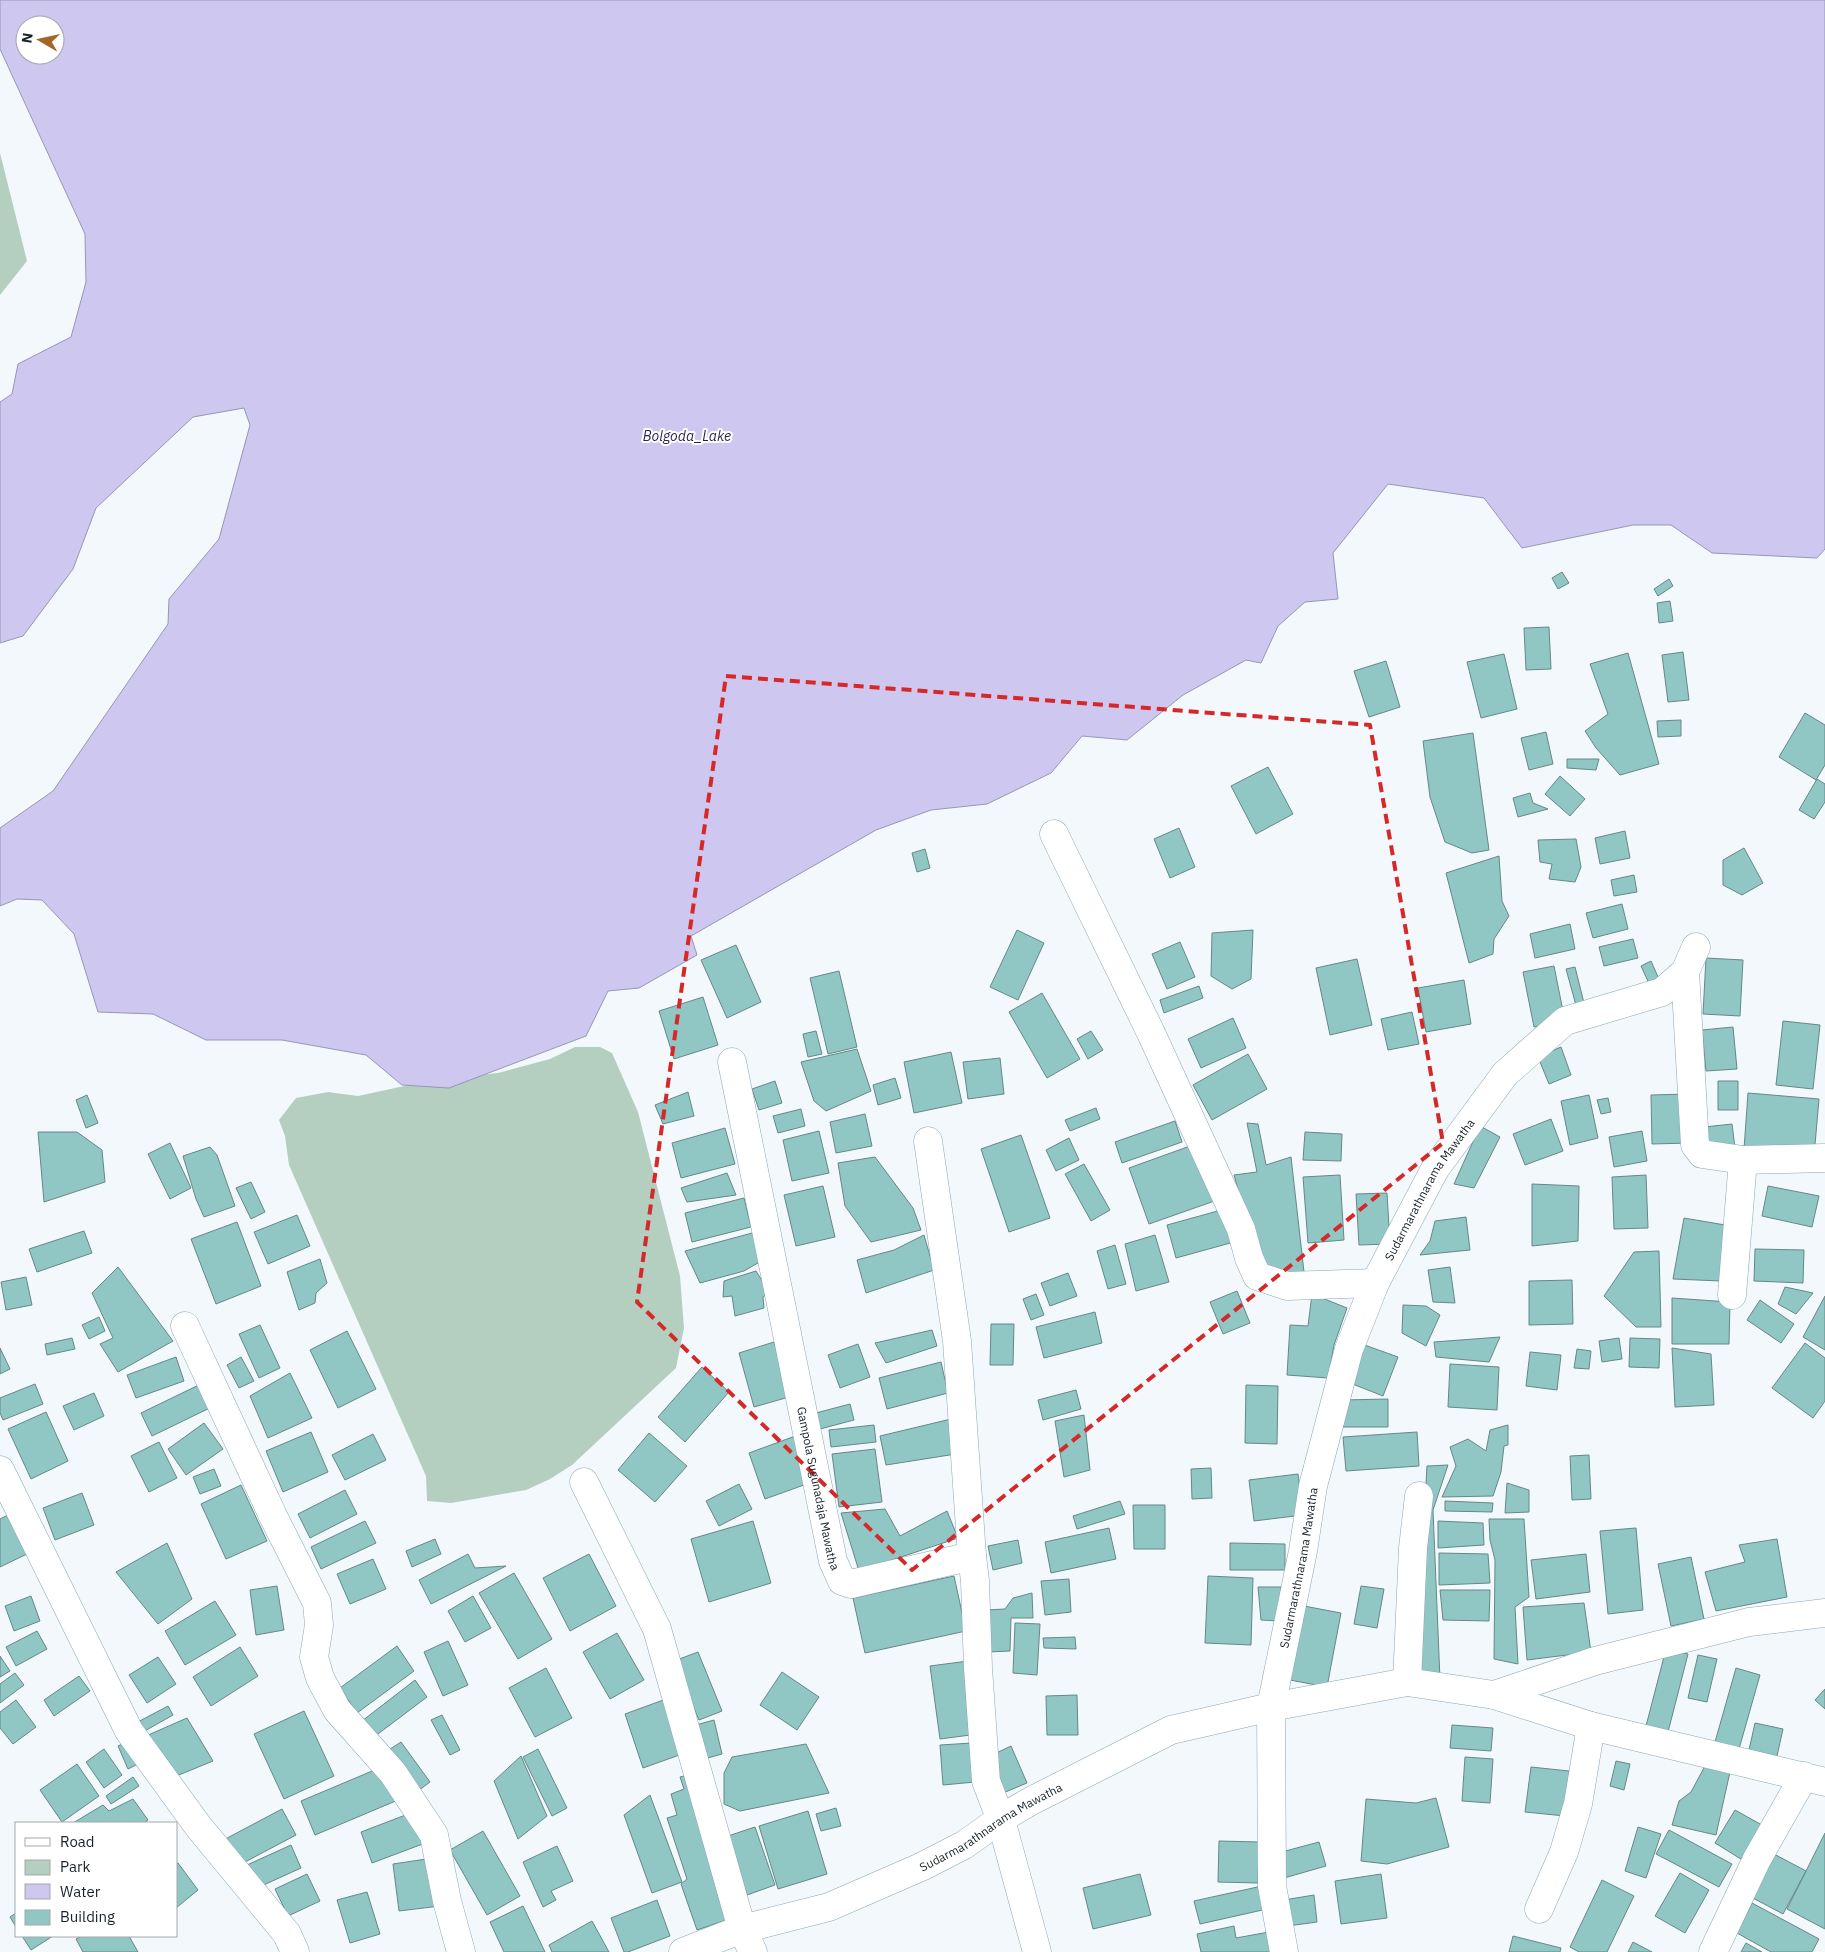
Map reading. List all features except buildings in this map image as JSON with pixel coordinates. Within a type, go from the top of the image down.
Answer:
[{"type":"street","points":[[1054,834],[1159,1050],[1241,1229],[1249,1258],[1258,1276],[1287,1286],[1375,1283]]},
{"type":"street","name":"Sudarmarathnarama Mawatha","points":[[684,1952],[748,1941],[921,1867],[964,1845],[1031,1800],[1171,1730],[1272,1707],[1303,1551],[1313,1486],[1350,1349],[1375,1283],[1435,1169],[1505,1074],[1565,1021],[1662,992],[1685,972],[1696,947]]},
{"type":"street","points":[[1685,972],[1695,1145],[1702,1154],[1743,1160],[1825,1158]]},
{"type":"street","name":"Gampola Sugunadaja Mawatha","points":[[732,1062],[833,1561],[842,1580],[851,1584],[972,1556]]},
{"type":"street","points":[[928,1141],[956,1341],[975,1581],[978,1668],[986,1781],[1000,1820],[1038,1952]]},
{"type":"street","points":[[1732,1295],[1743,1160]]},
{"type":"street","points":[[185,1326],[273,1516],[317,1603],[319,1625],[314,1657],[320,1678],[337,1710],[393,1773],[434,1835],[447,1901],[461,1952]]},
{"type":"street","points":[[0,1470],[129,1731],[198,1826],[287,1934],[295,1952]]},
{"type":"street","points":[[584,1482],[657,1629],[748,1941]]},
{"type":"street","points":[[1407,1682],[1413,1548],[1419,1496]]},
{"type":"street","points":[[1494,1695],[1595,1661],[1749,1622],[1825,1613]]},
{"type":"street","points":[[1284,1952],[1272,1886],[1272,1707],[1407,1682],[1494,1695],[1591,1726],[1814,1779],[1757,1859],[1713,1952]]},
{"type":"street","points":[[1540,1908],[1564,1852],[1578,1804],[1591,1726]]},
{"type":"highlighted area","points":[[726,676],[1370,725],[1443,1143],[912,1570],[637,1302]]},
{"type":"green space","points":[[0,153],[27,261],[0,295]]},
{"type":"green space","points":[[575,1047],[600,1047],[612,1053],[638,1112],[680,1276],[684,1328],[676,1368],[572,1465],[550,1479],[526,1490],[451,1503],[427,1501],[426,1476],[289,1165],[285,1136],[279,1120],[296,1098],[328,1092],[358,1096],[432,1080],[498,1073],[550,1059]]},
{"type":"water","name":"Bolgoda_Lake","points":[[0,0],[1825,0],[1825,549],[1817,558],[1712,553],[1671,525],[1633,525],[1522,548],[1484,498],[1388,484],[1333,553],[1338,599],[1305,602],[1278,626],[1261,663],[1246,660],[1183,695],[1127,740],[1082,736],[1051,773],[987,804],[931,810],[876,830],[691,936],[697,955],[639,988],[608,991],[586,1036],[449,1088],[402,1085],[366,1055],[282,1040],[206,1040],[153,1014],[98,1012],[74,934],[42,900],[17,899],[0,906],[0,828],[53,791],[168,624],[169,599],[219,539],[250,425],[244,408],[193,417],[96,508],[73,569],[23,636],[0,643],[0,402],[12,394],[18,364],[71,337],[86,282],[85,234],[0,49]]}]
